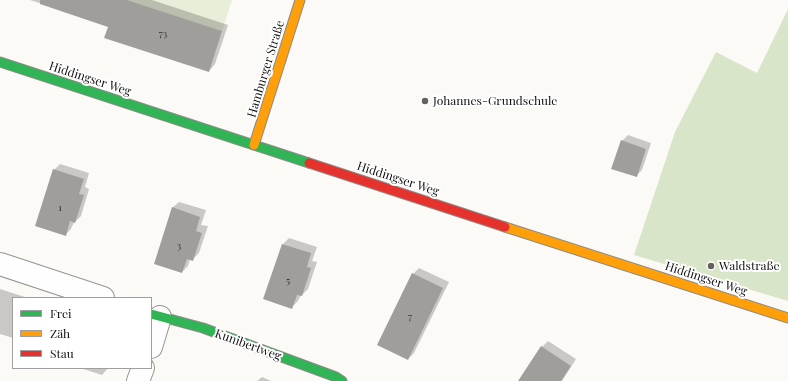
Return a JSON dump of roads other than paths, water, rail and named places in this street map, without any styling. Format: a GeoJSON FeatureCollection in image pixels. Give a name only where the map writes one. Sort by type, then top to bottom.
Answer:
{"type":"FeatureCollection","features":[{"type":"Feature","properties":{"kind":"main road","name":"Hamburger Straße"},"geometry":{"type":"LineString","coordinates":[[254,145],[300,0]]}},
{"type":"Feature","properties":{"kind":"main road","name":"Hiddingser Weg"},"geometry":{"type":"LineString","coordinates":[[0,62],[788,318]]}},
{"type":"Feature","properties":{"kind":"main road","name":"Kunibertweg"},"geometry":{"type":"LineString","coordinates":[[155,316],[203,328],[336,377],[342,381]]}},
{"type":"Feature","properties":{"kind":"street"},"geometry":{"type":"LineString","coordinates":[[0,264],[100,297]]}},
{"type":"Feature","properties":{"kind":"street"},"geometry":{"type":"LineString","coordinates":[[152,338],[155,316]]}},
{"type":"Feature","properties":{"kind":"street"},"geometry":{"type":"LineString","coordinates":[[138,381],[143,369]]}},
{"type":"Feature","properties":{"kind":"place","name":"Johannes-Grundschule"},"geometry":{"type":"Point","coordinates":[425,101]}},
{"type":"Feature","properties":{"kind":"place","name":"Waldstraße"},"geometry":{"type":"Point","coordinates":[711,266]}}]}
